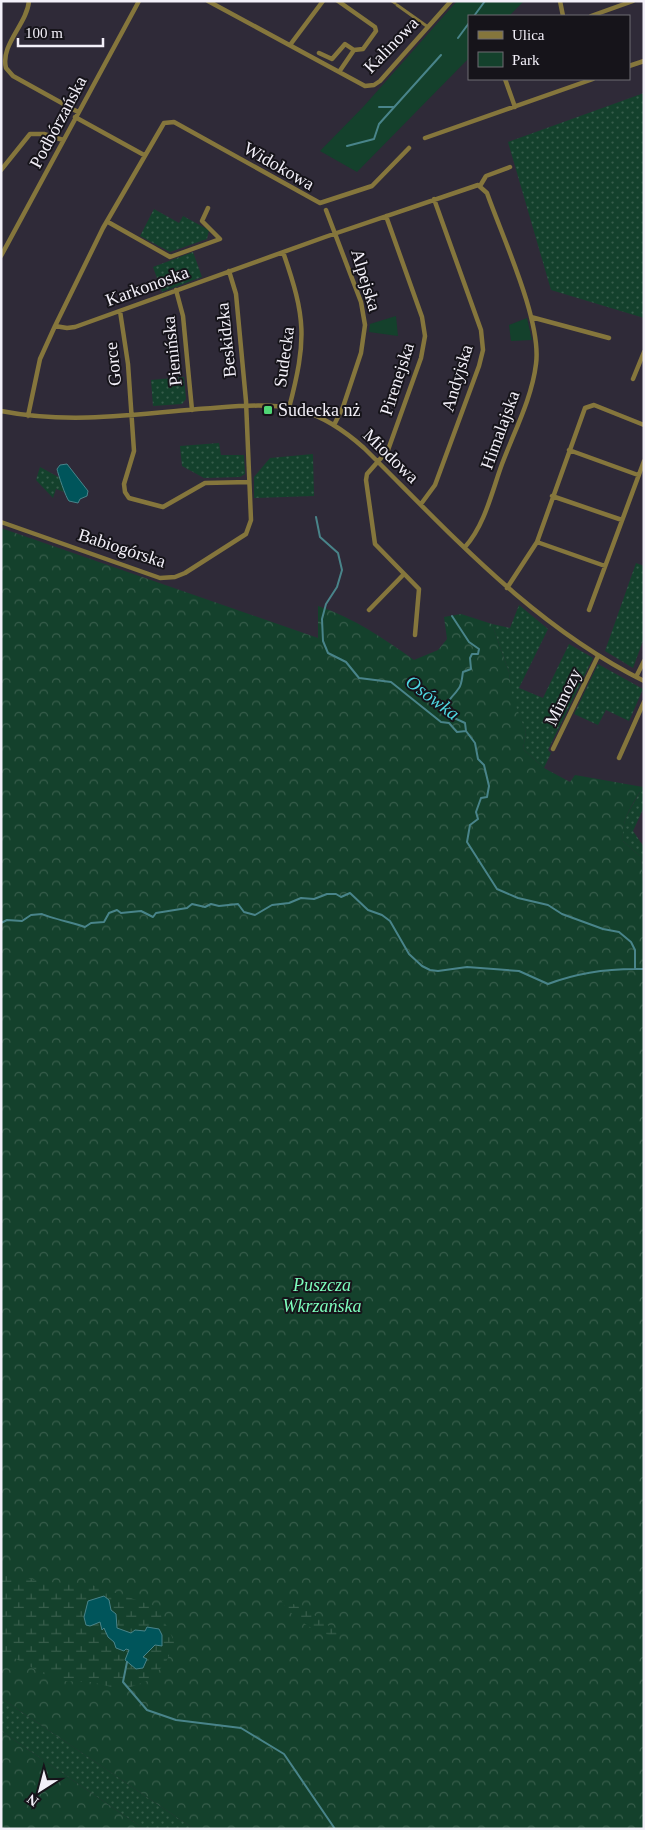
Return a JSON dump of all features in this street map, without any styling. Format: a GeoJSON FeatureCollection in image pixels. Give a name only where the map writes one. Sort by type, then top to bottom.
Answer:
{"type":"FeatureCollection","features":[{"type":"Feature","properties":{"kind":"street"},"geometry":{"type":"LineString","coordinates":[[29,1],[27,14],[6,54],[6,68],[13,76],[78,112]]}},
{"type":"Feature","properties":{"kind":"street","name":"Podbórzańska"},"geometry":{"type":"LineString","coordinates":[[1,256],[139,1]]}},
{"type":"Feature","properties":{"kind":"street","name":"Kalinowa"},"geometry":{"type":"LineString","coordinates":[[208,1],[366,86],[374,85],[451,1]]}},
{"type":"Feature","properties":{"kind":"street"},"geometry":{"type":"LineString","coordinates":[[290,45],[323,1]]}},
{"type":"Feature","properties":{"kind":"street"},"geometry":{"type":"LineString","coordinates":[[338,1],[376,29],[364,48],[354,50],[340,72]]}},
{"type":"Feature","properties":{"kind":"street"},"geometry":{"type":"LineString","coordinates":[[560,1],[563,15]]}},
{"type":"Feature","properties":{"kind":"street"},"geometry":{"type":"LineString","coordinates":[[594,15],[633,1]]}},
{"type":"Feature","properties":{"kind":"street"},"geometry":{"type":"LineString","coordinates":[[395,3],[428,27]]}},
{"type":"Feature","properties":{"kind":"street"},"geometry":{"type":"LineString","coordinates":[[319,53],[332,58],[346,44],[354,50]]}},
{"type":"Feature","properties":{"kind":"street"},"geometry":{"type":"LineString","coordinates":[[630,66],[644,61]]}},
{"type":"Feature","properties":{"kind":"street"},"geometry":{"type":"LineString","coordinates":[[505,80],[515,107]]}},
{"type":"Feature","properties":{"kind":"street"},"geometry":{"type":"LineString","coordinates":[[574,80],[576,85]]}},
{"type":"Feature","properties":{"kind":"street"},"geometry":{"type":"LineString","coordinates":[[424,138],[590,80]]}},
{"type":"Feature","properties":{"kind":"street"},"geometry":{"type":"LineString","coordinates":[[75,117],[144,155]]}},
{"type":"Feature","properties":{"kind":"street","name":"Widokowa"},"geometry":{"type":"LineString","coordinates":[[55,326],[79,275],[144,155],[161,125],[167,121],[174,122],[320,203],[328,203],[372,186],[409,148]]}},
{"type":"Feature","properties":{"kind":"street"},"geometry":{"type":"LineString","coordinates":[[1,170],[30,134],[44,134],[63,140]]}},
{"type":"Feature","properties":{"kind":"street"},"geometry":{"type":"LineString","coordinates":[[336,233],[474,185],[480,186],[486,176],[510,167]]}},
{"type":"Feature","properties":{"kind":"street","name":"Himalajska"},"geometry":{"type":"LineString","coordinates":[[465,547],[480,524],[532,382],[537,347],[531,317],[487,193],[480,186]]}},
{"type":"Feature","properties":{"kind":"street","name":"Andyjska"},"geometry":{"type":"LineString","coordinates":[[421,504],[435,484],[479,366],[483,343],[481,330],[434,199]]}},
{"type":"Feature","properties":{"kind":"street","name":"Alpejska"},"geometry":{"type":"LineString","coordinates":[[320,203],[326,210],[336,233],[361,302],[365,330],[361,353],[343,407],[334,424]]}},
{"type":"Feature","properties":{"kind":"street"},"geometry":{"type":"LineString","coordinates":[[108,222],[168,256],[220,238],[202,222],[208,208]]}},
{"type":"Feature","properties":{"kind":"street","name":"Pirenejska"},"geometry":{"type":"LineString","coordinates":[[386,216],[422,318],[425,336],[421,358],[388,450],[368,474],[366,480],[375,544],[419,589],[415,635]]}},
{"type":"Feature","properties":{"kind":"street","name":"Karkonoska"},"geometry":{"type":"LineString","coordinates":[[55,326],[68,328],[120,311],[336,233]]}},
{"type":"Feature","properties":{"kind":"street","name":"Sudecka"},"geometry":{"type":"LineString","coordinates":[[283,252],[297,292],[303,324],[301,361],[289,408]]}},
{"type":"Feature","properties":{"kind":"street","name":"Beskidzka"},"geometry":{"type":"LineString","coordinates":[[230,272],[235,288],[246,406]]}},
{"type":"Feature","properties":{"kind":"street","name":"Pienińska"},"geometry":{"type":"LineString","coordinates":[[176,290],[183,316],[192,410]]}},
{"type":"Feature","properties":{"kind":"street","name":"Gorce"},"geometry":{"type":"LineString","coordinates":[[120,311],[124,331],[134,454],[124,484],[125,492],[129,498],[163,507],[205,483],[249,482]]}},
{"type":"Feature","properties":{"kind":"street"},"geometry":{"type":"LineString","coordinates":[[531,317],[609,338]]}},
{"type":"Feature","properties":{"kind":"street"},"geometry":{"type":"LineString","coordinates":[[28,416],[40,359],[55,326]]}},
{"type":"Feature","properties":{"kind":"street"},"geometry":{"type":"LineString","coordinates":[[633,379],[644,352]]}},
{"type":"Feature","properties":{"kind":"street"},"geometry":{"type":"LineString","coordinates":[[507,588],[536,542],[583,411],[589,405],[601,407],[644,425]]}},
{"type":"Feature","properties":{"kind":"street","name":"Miodowa"},"geometry":{"type":"LineString","coordinates":[[1,411],[28,416],[70,418],[246,406],[289,408],[313,414],[334,424],[378,462],[507,588],[537,614],[598,656],[644,681]]}},
{"type":"Feature","properties":{"kind":"street","name":"Babiogórska"},"geometry":{"type":"LineString","coordinates":[[1,522],[160,578],[175,578],[232,545],[246,534],[251,520],[246,406]]}},
{"type":"Feature","properties":{"kind":"street"},"geometry":{"type":"LineString","coordinates":[[569,450],[638,475]]}},
{"type":"Feature","properties":{"kind":"street"},"geometry":{"type":"LineString","coordinates":[[589,610],[644,461]]}},
{"type":"Feature","properties":{"kind":"street"},"geometry":{"type":"LineString","coordinates":[[552,496],[622,520]]}},
{"type":"Feature","properties":{"kind":"street"},"geometry":{"type":"LineString","coordinates":[[536,542],[605,566]]}},
{"type":"Feature","properties":{"kind":"street"},"geometry":{"type":"LineString","coordinates":[[369,610],[404,574]]}},
{"type":"Feature","properties":{"kind":"street","name":"Mimozy"},"geometry":{"type":"LineString","coordinates":[[553,749],[598,656]]}},
{"type":"Feature","properties":{"kind":"street"},"geometry":{"type":"LineString","coordinates":[[636,677],[644,660]]}},
{"type":"Feature","properties":{"kind":"street"},"geometry":{"type":"LineString","coordinates":[[619,758],[644,702]]}},
{"type":"Feature","properties":{"kind":"green space"},"geometry":{"type":"Polygon","coordinates":[[[457,1],[524,1],[510,15],[468,15],[468,59],[357,172],[320,151],[364,106],[457,1]]]}},
{"type":"Feature","properties":{"kind":"green space"},"geometry":{"type":"Polygon","coordinates":[[[644,93],[644,318],[551,290],[508,142],[644,93]]]}},
{"type":"Feature","properties":{"kind":"green space"},"geometry":{"type":"Polygon","coordinates":[[[154,209],[179,223],[183,216],[209,230],[207,239],[170,252],[140,236],[154,209]]]}},
{"type":"Feature","properties":{"kind":"green space"},"geometry":{"type":"Polygon","coordinates":[[[193,252],[202,277],[162,292],[153,267],[193,252]]]}},
{"type":"Feature","properties":{"kind":"green space"},"geometry":{"type":"Polygon","coordinates":[[[396,316],[398,336],[369,332],[370,324],[396,316]]]}},
{"type":"Feature","properties":{"kind":"green space"},"geometry":{"type":"Polygon","coordinates":[[[527,318],[532,340],[511,341],[509,325],[527,318]]]}},
{"type":"Feature","properties":{"kind":"green space"},"geometry":{"type":"Polygon","coordinates":[[[184,377],[186,399],[182,404],[153,406],[151,380],[184,377]]]}},
{"type":"Feature","properties":{"kind":"green space"},"geometry":{"type":"Polygon","coordinates":[[[219,443],[221,455],[244,455],[245,474],[240,477],[204,478],[182,466],[180,446],[219,443]]]}},
{"type":"Feature","properties":{"kind":"green space"},"geometry":{"type":"Polygon","coordinates":[[[313,454],[314,496],[254,498],[254,477],[270,458],[313,454]]]}},
{"type":"Feature","properties":{"kind":"green space"},"geometry":{"type":"Polygon","coordinates":[[[40,467],[62,479],[64,492],[56,489],[53,498],[36,480],[40,467]]]}},
{"type":"Feature","properties":{"kind":"green space","name":"Puszcza Wkrzańska"},"geometry":{"type":"Polygon","coordinates":[[[1,528],[318,638],[318,606],[356,623],[414,660],[438,650],[447,639],[444,617],[461,614],[492,624],[509,672],[512,696],[526,732],[523,749],[544,768],[570,782],[575,775],[643,787],[628,812],[624,826],[623,841],[641,857],[644,893],[644,1829],[194,1829],[1,1698],[1,528]]]}},
{"type":"Feature","properties":{"kind":"green space"},"geometry":{"type":"Polygon","coordinates":[[[636,563],[644,566],[644,638],[633,668],[605,651],[636,563]]]}},
{"type":"Feature","properties":{"kind":"green space"},"geometry":{"type":"Polygon","coordinates":[[[519,605],[548,629],[519,688],[543,698],[569,644],[593,658],[548,750],[551,753],[544,768],[523,749],[526,732],[511,696],[509,672],[492,624],[510,628],[519,605]]]}},
{"type":"Feature","properties":{"kind":"green space"},"geometry":{"type":"Polygon","coordinates":[[[598,664],[643,689],[629,721],[606,710],[598,725],[574,714],[598,664]]]}},
{"type":"Feature","properties":{"kind":"green space"},"geometry":{"type":"Polygon","coordinates":[[[644,784],[644,807],[633,831],[644,847],[644,893],[641,857],[623,841],[623,833],[629,811],[644,784]]]}},
{"type":"Feature","properties":{"kind":"green space"},"geometry":{"type":"Polygon","coordinates":[[[1,1574],[47,1582],[92,1585],[157,1607],[175,1643],[165,1664],[149,1680],[123,1690],[92,1682],[63,1681],[44,1674],[1,1651],[1,1574]]]}},
{"type":"Feature","properties":{"kind":"green space"},"geometry":{"type":"Polygon","coordinates":[[[281,1600],[312,1614],[340,1636],[332,1636],[306,1625],[291,1613],[281,1600]]]}},
{"type":"Feature","properties":{"kind":"green space"},"geometry":{"type":"Polygon","coordinates":[[[1,1698],[194,1829],[144,1829],[1,1731],[1,1698]]]}},
{"type":"Feature","properties":{"kind":"green space"},"geometry":{"type":"Polygon","coordinates":[[[1,1731],[144,1829],[1,1829],[1,1731]]]}},
{"type":"Feature","properties":{"kind":"shaded area"},"geometry":{"type":"Polygon","coordinates":[[[67,464],[88,491],[87,496],[80,499],[78,503],[69,501],[57,469],[60,465],[67,464]]]}},
{"type":"Feature","properties":{"kind":"shaded area"},"geometry":{"type":"Polygon","coordinates":[[[104,1596],[109,1600],[111,1610],[116,1614],[117,1628],[131,1633],[135,1630],[145,1631],[147,1627],[159,1629],[162,1635],[162,1646],[155,1645],[143,1657],[147,1659],[143,1668],[136,1669],[125,1660],[129,1650],[126,1649],[124,1651],[116,1648],[104,1628],[102,1630],[100,1622],[90,1626],[86,1625],[84,1617],[88,1601],[104,1596]]]}},
{"type":"Feature","properties":{"kind":"waterway"},"geometry":{"type":"LineString","coordinates":[[475,15],[485,1]]}},
{"type":"Feature","properties":{"kind":"waterway"},"geometry":{"type":"LineString","coordinates":[[458,38],[468,24]]}},
{"type":"Feature","properties":{"kind":"waterway"},"geometry":{"type":"LineString","coordinates":[[347,146],[374,139],[379,124],[441,55]]}},
{"type":"Feature","properties":{"kind":"waterway"},"geometry":{"type":"LineString","coordinates":[[379,107],[394,107]]}},
{"type":"Feature","properties":{"kind":"waterway","name":"Osówka"},"geometry":{"type":"LineString","coordinates":[[316,517],[320,537],[338,553],[342,570],[337,587],[326,604],[322,619],[323,641],[328,653],[346,662],[359,678],[391,682],[441,722],[449,723],[457,732],[466,731],[475,743],[478,759],[484,765],[489,786],[487,797],[481,798],[476,812],[478,819],[470,825],[467,842],[497,889],[518,898],[548,905],[562,914],[603,929],[619,932],[631,942],[635,950],[635,969],[644,969]]}},
{"type":"Feature","properties":{"kind":"waterway"},"geometry":{"type":"LineString","coordinates":[[452,616],[469,642],[479,649],[478,654],[472,654],[470,658],[471,669],[463,672],[460,686],[449,700],[452,717],[465,723],[466,731]]}},
{"type":"Feature","properties":{"kind":"waterway"},"geometry":{"type":"LineString","coordinates":[[1,923],[7,920],[22,921],[31,915],[42,914],[85,927],[91,923],[104,922],[109,913],[117,910],[121,913],[141,911],[153,917],[156,913],[187,908],[192,904],[205,907],[211,904],[219,906],[238,904],[244,912],[255,915],[272,905],[289,903],[301,898],[314,899],[327,894],[336,894],[341,897],[350,893],[368,910],[382,915],[390,921],[409,954],[422,966],[430,970],[438,971],[467,967],[519,971],[548,984],[591,972],[635,969]]}},
{"type":"Feature","properties":{"kind":"waterway"},"geometry":{"type":"LineString","coordinates":[[127,1662],[123,1682],[147,1710],[176,1720],[241,1728],[284,1754],[335,1829]]}},
{"type":"Feature","properties":{"kind":"place","name":"Sudecka nż"},"geometry":{"type":"Point","coordinates":[268,410]}}]}
